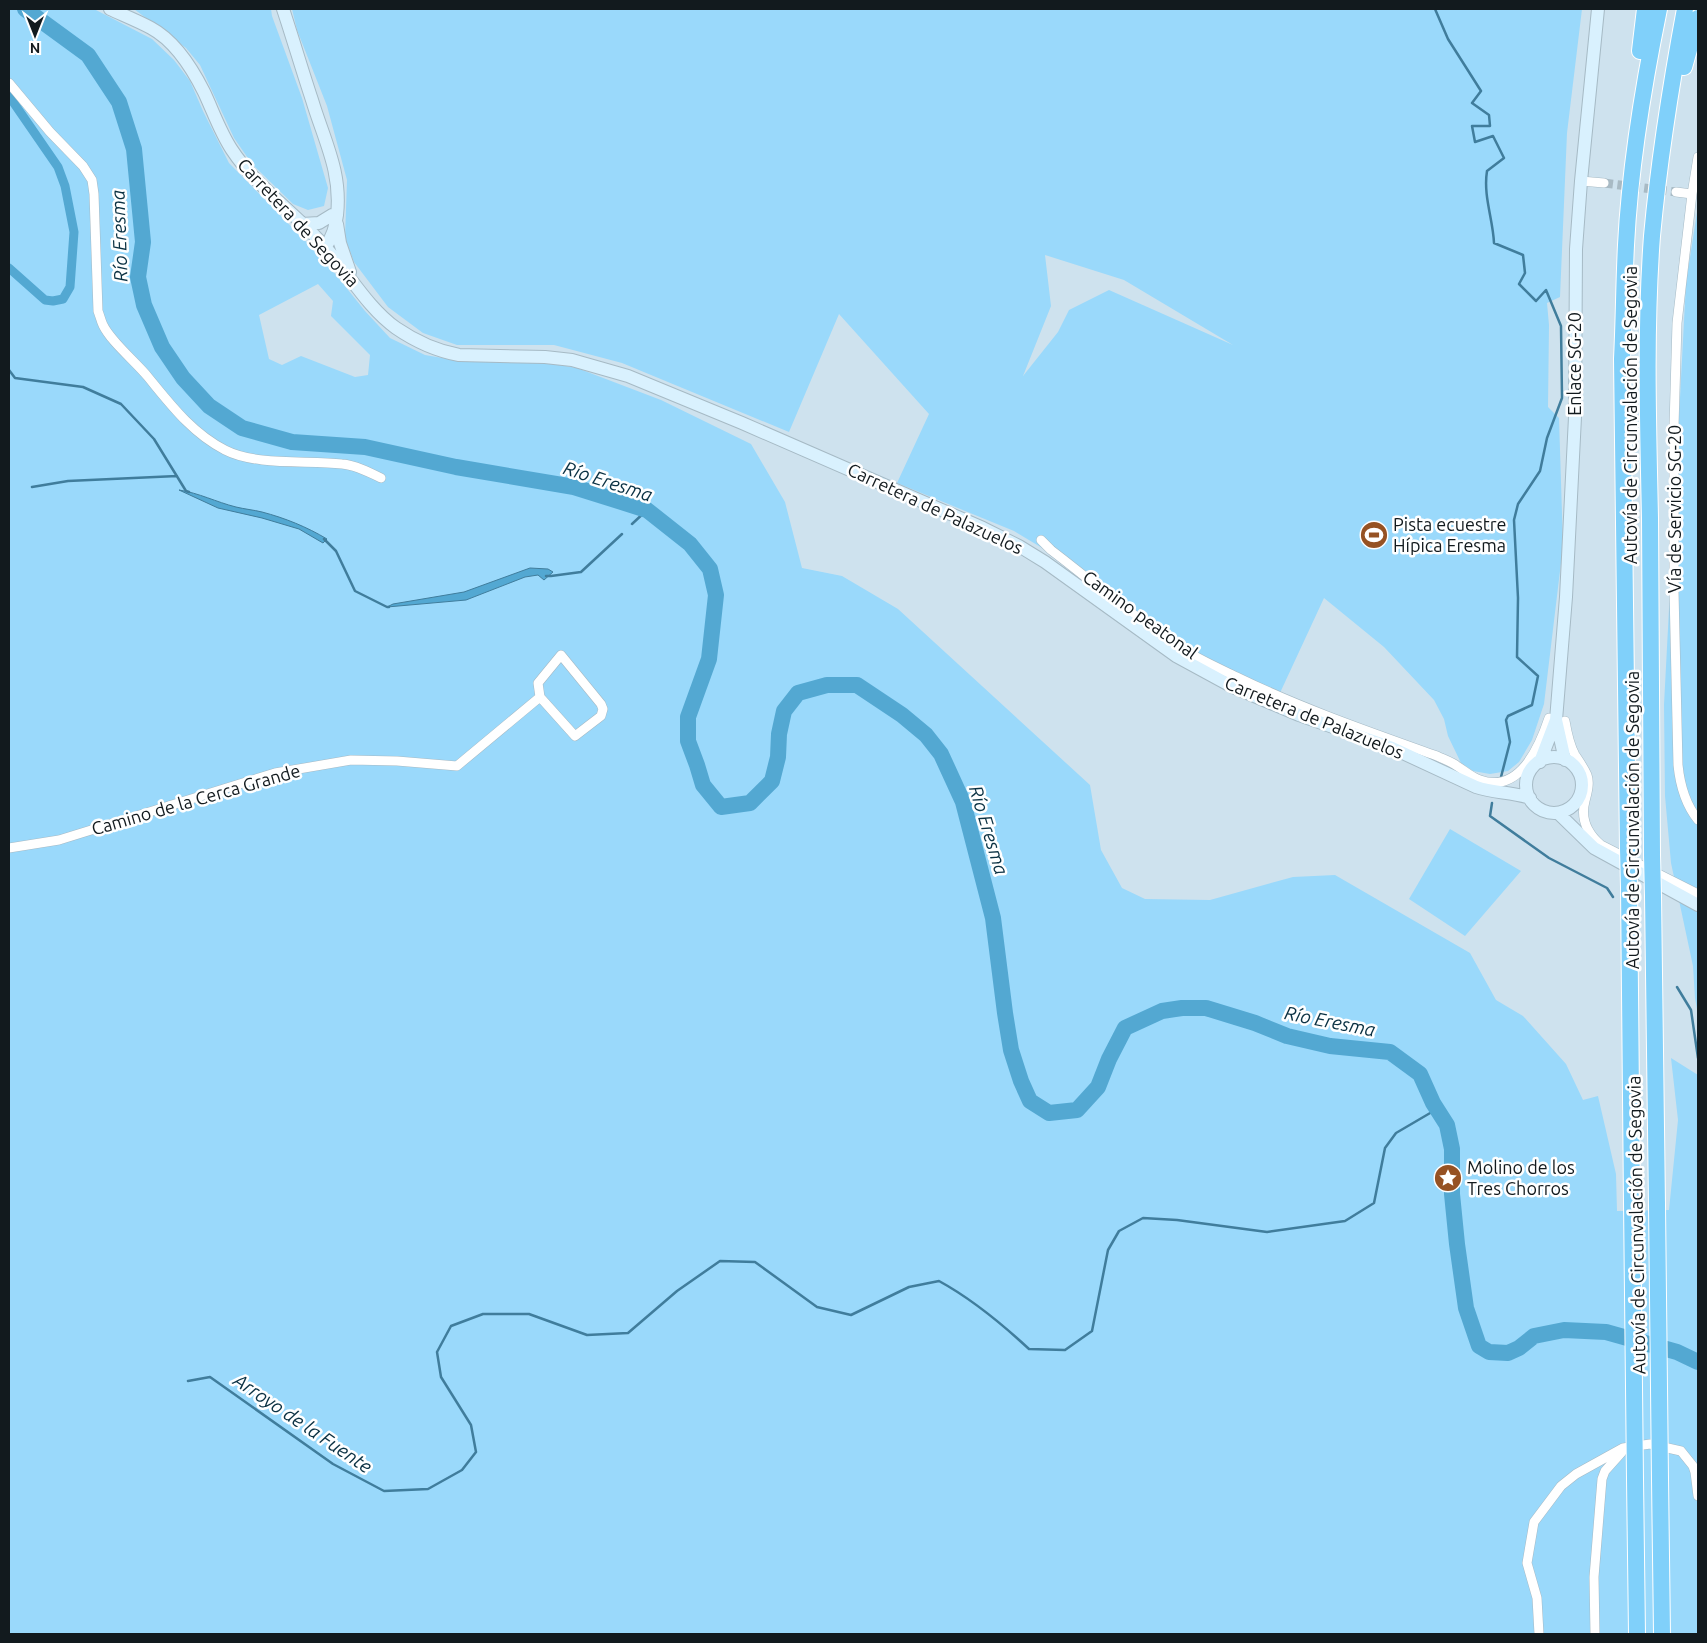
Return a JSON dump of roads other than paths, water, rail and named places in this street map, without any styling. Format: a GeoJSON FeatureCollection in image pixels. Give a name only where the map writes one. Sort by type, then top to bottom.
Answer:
{"type":"FeatureCollection","features":[{"type":"Feature","properties":{"kind":"highway"},"geometry":{"type":"LineString","coordinates":[[1633,163],[1637,78],[1645,9]]}},
{"type":"Feature","properties":{"kind":"highway","name":"Autovía de Circunvalación de Segovia"},"geometry":{"type":"LineString","coordinates":[[1637,1634],[1622,359],[1626,244],[1633,163],[1640,110],[1658,9]]}},
{"type":"Feature","properties":{"kind":"highway","name":"Autovía de Circunvalación de Segovia"},"geometry":{"type":"LineString","coordinates":[[1662,1634],[1658,1205],[1652,855],[1652,683],[1648,431],[1649,295],[1658,178],[1669,94],[1685,9]]}},
{"type":"Feature","properties":{"kind":"highway"},"geometry":{"type":"LineString","coordinates":[[1658,178],[1670,138],[1682,74],[1698,18]]}},
{"type":"Feature","properties":{"kind":"street","name":"Carretera de Segovia"},"geometry":{"type":"LineString","coordinates":[[110,9],[152,29],[169,41],[184,58],[196,77],[221,130],[237,157],[256,179],[324,246],[380,313],[396,327]]}},
{"type":"Feature","properties":{"kind":"street"},"geometry":{"type":"LineString","coordinates":[[283,9],[338,182],[339,200],[334,216],[333,234],[324,246]]}},
{"type":"Feature","properties":{"kind":"street","name":"Enlace SG-20"},"geometry":{"type":"LineString","coordinates":[[1540,762],[1556,720],[1566,598],[1575,417],[1576,249],[1598,9]]}},
{"type":"Feature","properties":{"kind":"street"},"geometry":{"type":"LineString","coordinates":[[9,83],[50,132],[83,166],[92,180],[98,311],[104,327],[181,417],[209,441],[226,451],[250,458],[343,464],[361,469],[381,478]]}},
{"type":"Feature","properties":{"kind":"street","name":"Vía de Servicio SG-20"},"geometry":{"type":"LineString","coordinates":[[1698,157],[1677,323],[1674,426],[1674,591],[1678,766],[1686,797],[1693,814],[1698,820]]}},
{"type":"Feature","properties":{"kind":"street"},"geometry":{"type":"LineString","coordinates":[[1581,181],[1604,183]]}},
{"type":"Feature","properties":{"kind":"street"},"geometry":{"type":"LineString","coordinates":[[1676,192],[1692,194]]}},
{"type":"Feature","properties":{"kind":"street"},"geometry":{"type":"LineString","coordinates":[[302,224],[319,223],[334,216]]}},
{"type":"Feature","properties":{"kind":"street"},"geometry":{"type":"LineString","coordinates":[[334,216],[340,243],[353,281]]}},
{"type":"Feature","properties":{"kind":"street","name":"Carretera de Palazuelos"},"geometry":{"type":"LineString","coordinates":[[396,327],[421,342],[453,354],[545,357],[572,360],[628,376],[734,419],[1005,539],[1045,562],[1166,650],[1233,687],[1299,715],[1392,748],[1476,787],[1530,798]]}},
{"type":"Feature","properties":{"kind":"street","name":"Camino peatonal"},"geometry":{"type":"LineString","coordinates":[[1041,540],[1143,620],[1178,646],[1202,660],[1294,703],[1457,765],[1471,776],[1482,781],[1496,782],[1510,779],[1520,772],[1556,720]]}},
{"type":"Feature","properties":{"kind":"street"},"geometry":{"type":"LineString","coordinates":[[561,655],[602,704],[603,709],[601,716],[575,736],[540,697],[538,683],[561,655]]}},
{"type":"Feature","properties":{"kind":"street","name":"Camino de la Cerca Grande"},"geometry":{"type":"LineString","coordinates":[[9,848],[59,840],[220,789],[285,772],[351,760],[396,761],[457,766],[540,697]]}},
{"type":"Feature","properties":{"kind":"street"},"geometry":{"type":"LineString","coordinates":[[1556,720],[1567,735],[1571,749],[1587,776],[1588,791],[1583,815],[1585,826],[1591,837],[1601,845],[1698,894]]}},
{"type":"Feature","properties":{"kind":"street","name":"Enlace SG-20"},"geometry":{"type":"LineString","coordinates":[[1556,720],[1565,760]]}},
{"type":"Feature","properties":{"kind":"street"},"geometry":{"type":"LineString","coordinates":[[1554,758],[1565,760],[1576,768],[1581,778],[1582,789],[1576,802],[1568,809],[1558,813],[1542,810],[1530,798],[1526,788],[1527,778],[1533,768],[1540,762],[1554,758]]}},
{"type":"Feature","properties":{"kind":"street"},"geometry":{"type":"LineString","coordinates":[[1500,791],[1527,778]]}},
{"type":"Feature","properties":{"kind":"street"},"geometry":{"type":"LineString","coordinates":[[1576,802],[1576,819],[1580,834]]}},
{"type":"Feature","properties":{"kind":"street"},"geometry":{"type":"LineString","coordinates":[[1558,813],[1594,848],[1698,905]]}},
{"type":"Feature","properties":{"kind":"street"},"geometry":{"type":"LineString","coordinates":[[1540,1634],[1537,1598],[1527,1563],[1534,1522],[1561,1486],[1576,1474],[1623,1448],[1650,1444],[1681,1451],[1693,1466],[1698,1496]]}},
{"type":"Feature","properties":{"kind":"street"},"geometry":{"type":"LineString","coordinates":[[1594,1634],[1594,1577],[1602,1479],[1604,1471],[1628,1447]]}},
{"type":"Feature","properties":{"kind":"waterway","name":"Río Eresma"},"geometry":{"type":"LineString","coordinates":[[25,9],[88,55],[119,102],[134,149],[143,242],[138,277],[144,305],[162,347],[183,378],[209,406],[242,428],[292,442],[365,447],[456,467],[574,487],[647,510],[690,544],[710,569],[716,595],[709,659],[688,717],[688,741],[703,785],[721,807],[750,803],[772,781],[778,757],[779,734],[784,711],[798,693],[827,685],[857,685],[902,715],[926,735],[941,754],[963,802],[993,918],[1011,1050],[1030,1101],[1049,1113],[1077,1110],[1098,1087],[1109,1059],[1125,1028],[1162,1011],[1182,1008],[1206,1008],[1255,1023],[1287,1036],[1330,1046],[1390,1052],[1420,1074],[1433,1103],[1447,1125],[1452,1149],[1452,1194],[1466,1308],[1479,1346],[1489,1352],[1508,1353],[1519,1348],[1534,1336],[1564,1330],[1606,1332],[1677,1352],[1698,1362]]}},
{"type":"Feature","properties":{"kind":"waterway"},"geometry":{"type":"LineString","coordinates":[[1435,9],[1448,39],[1481,91],[1472,103],[1489,115],[1490,126],[1472,126],[1475,142],[1493,136],[1504,158],[1487,171],[1486,189],[1494,243],[1523,255],[1525,273],[1519,284],[1536,301],[1546,290],[1561,326],[1562,398],[1547,438],[1540,471],[1518,504],[1514,520],[1518,598],[1517,657],[1538,676],[1532,705],[1508,716],[1506,720],[1510,742],[1501,777]]}},
{"type":"Feature","properties":{"kind":"waterway"},"geometry":{"type":"LineString","coordinates":[[9,96],[58,167],[65,186],[74,232],[70,287],[63,299],[45,300],[9,268]]}},
{"type":"Feature","properties":{"kind":"waterway"},"geometry":{"type":"LineString","coordinates":[[9,370],[15,378],[83,387],[121,404],[154,439],[186,491],[189,492]]}},
{"type":"Feature","properties":{"kind":"waterway"},"geometry":{"type":"LineString","coordinates":[[32,487],[68,481],[177,476]]}},
{"type":"Feature","properties":{"kind":"waterway"},"geometry":{"type":"LineString","coordinates":[[632,524],[647,510]]}},
{"type":"Feature","properties":{"kind":"waterway"},"geometry":{"type":"LineString","coordinates":[[546,576],[581,572],[622,534]]}},
{"type":"Feature","properties":{"kind":"waterway"},"geometry":{"type":"LineString","coordinates":[[324,539],[336,551],[355,591],[389,607]]}},
{"type":"Feature","properties":{"kind":"waterway"},"geometry":{"type":"LineString","coordinates":[[1492,803],[1490,816],[1549,858],[1607,888],[1613,897]]}},
{"type":"Feature","properties":{"kind":"waterway"},"geometry":{"type":"LineString","coordinates":[[1677,987],[1691,1010],[1698,1058]]}},
{"type":"Feature","properties":{"kind":"waterway","name":"Arroyo de la Fuente"},"geometry":{"type":"LineString","coordinates":[[188,1381],[210,1377],[333,1464],[384,1491],[428,1489],[462,1470],[476,1452],[471,1425],[441,1377],[437,1352],[451,1326],[483,1314],[529,1314],[587,1335],[628,1333],[677,1291],[720,1261],[755,1262],[817,1307],[851,1315],[909,1287],[939,1281],[986,1312],[1029,1349],[1065,1350],[1092,1331],[1108,1250],[1119,1231],[1143,1218],[1177,1220],[1267,1232],[1345,1221],[1374,1203],[1385,1148],[1396,1133],[1437,1109]]}},
{"type":"Feature","properties":{"kind":"tunnel"},"geometry":{"type":"LineString","coordinates":[[1604,183],[1676,192]]}},
{"type":"Feature","properties":{"kind":"place","name":"Pista ecuestre Hípica Eresma"},"geometry":{"type":"Point","coordinates":[1374,535]}},
{"type":"Feature","properties":{"kind":"place","name":"Molino de los Tres Chorros"},"geometry":{"type":"Point","coordinates":[1448,1178]}}]}
